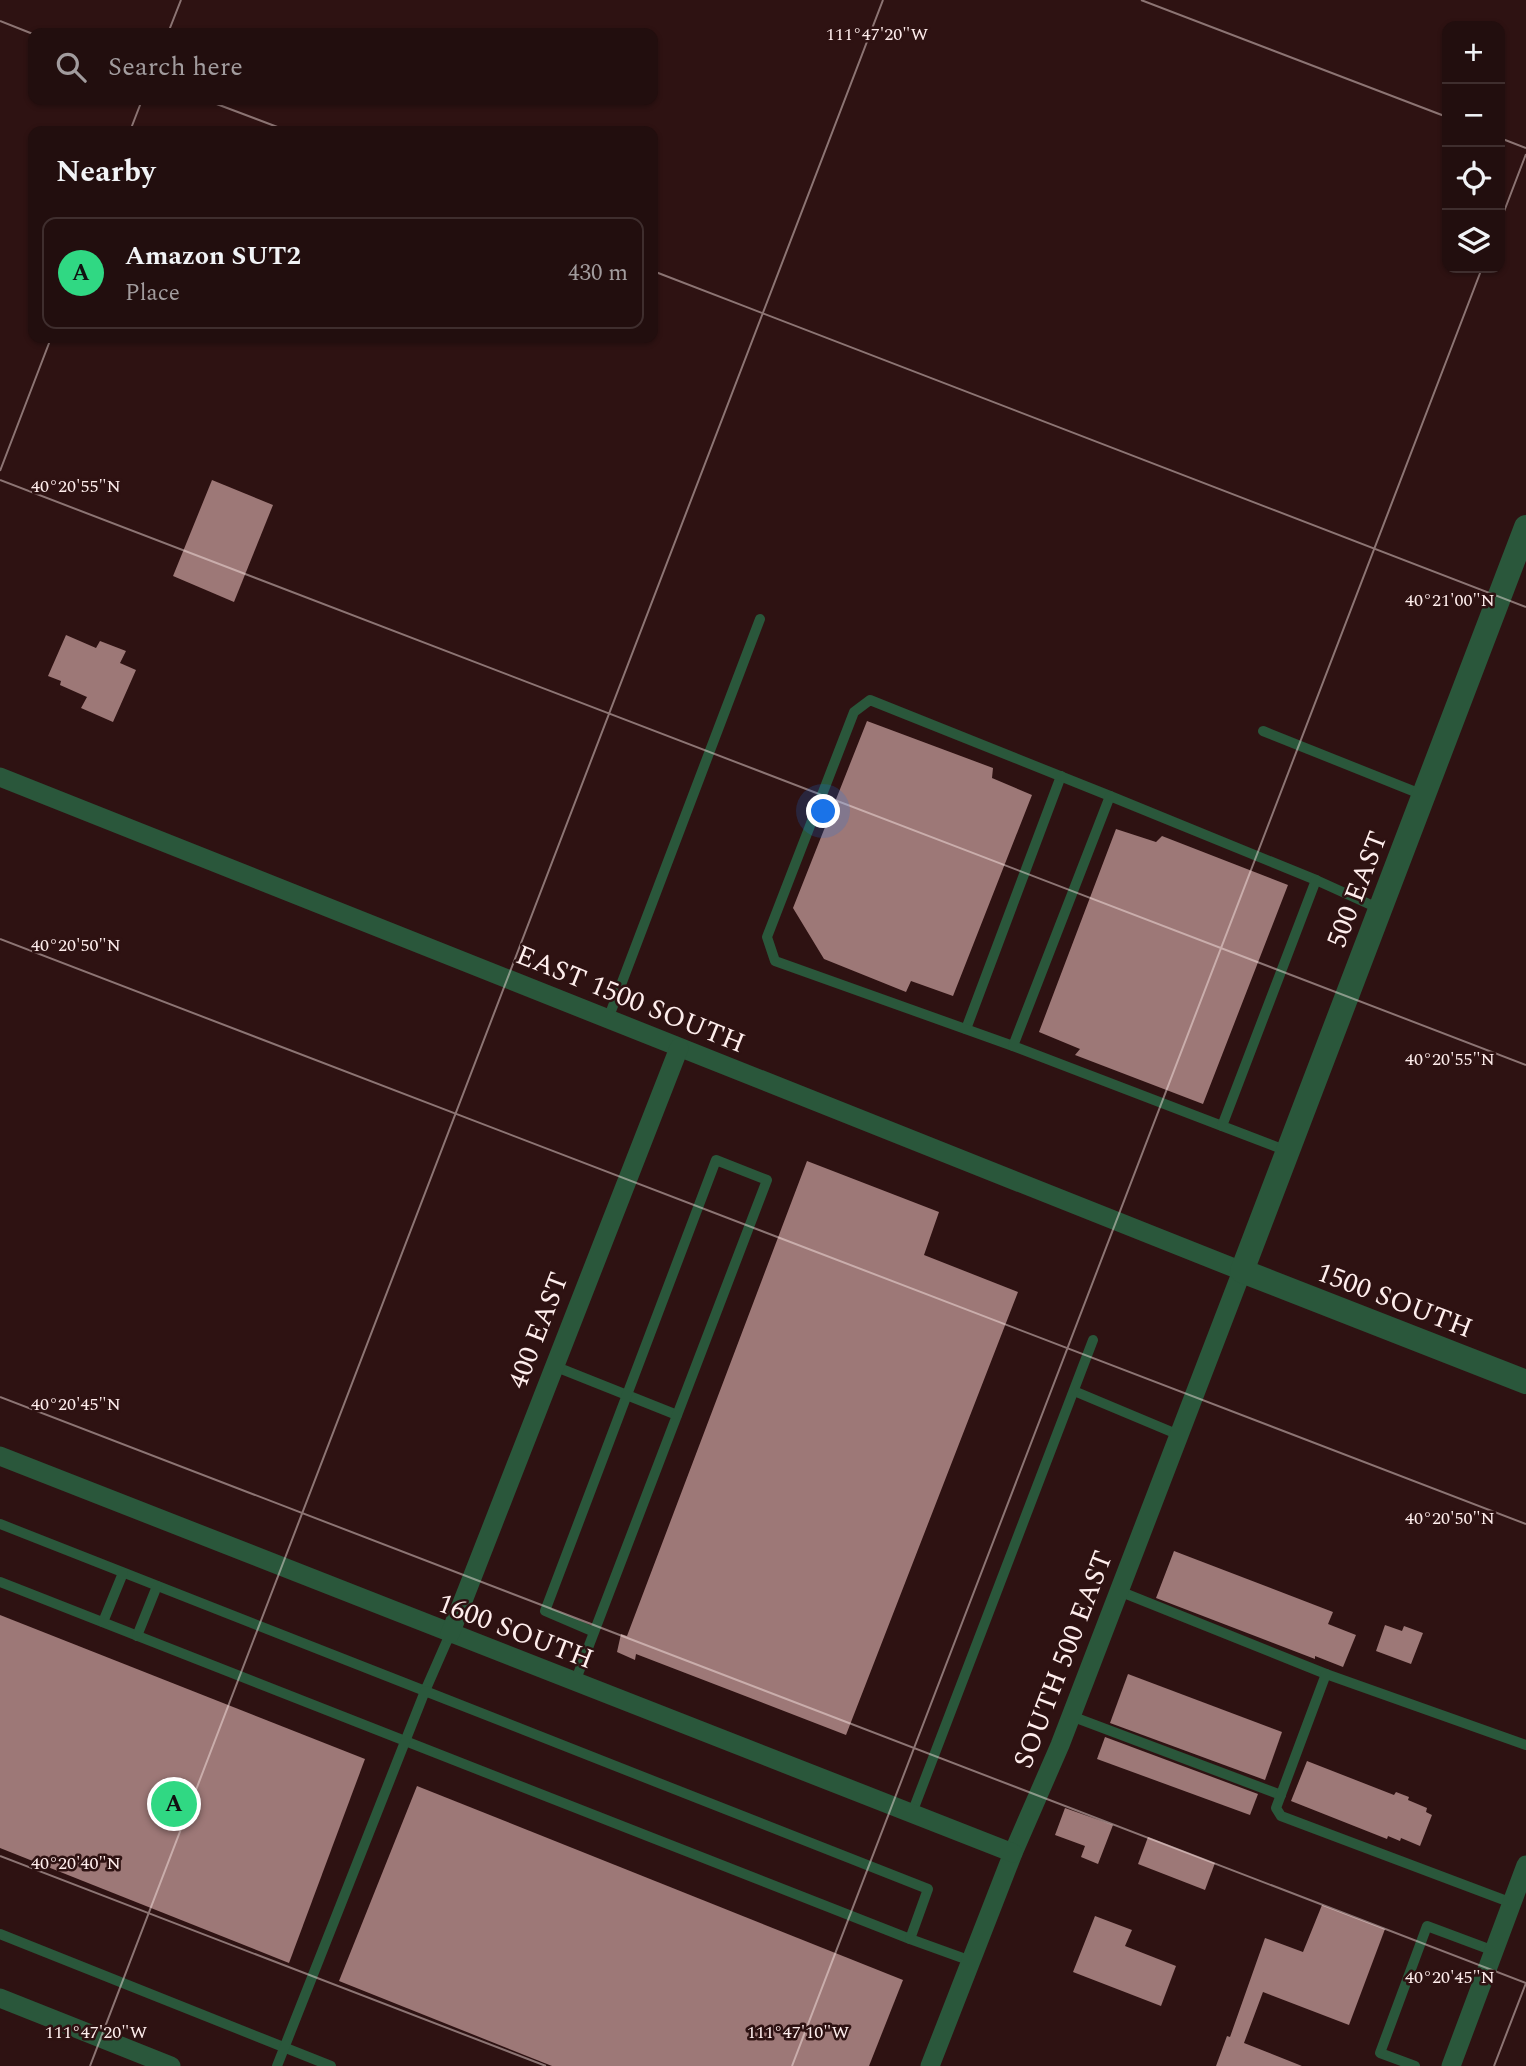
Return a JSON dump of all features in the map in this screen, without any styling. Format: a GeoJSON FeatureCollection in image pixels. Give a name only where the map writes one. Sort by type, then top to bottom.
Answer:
{"type":"FeatureCollection","features":[{"type":"Feature","properties":{"kind":"street","name":"500 EAST"},"geometry":{"type":"LineString","coordinates":[[1242,1271],[1526,527]]}},
{"type":"Feature","properties":{"kind":"street","name":"EAST 1500 SOUTH"},"geometry":{"type":"LineString","coordinates":[[0,777],[1242,1271]]}},
{"type":"Feature","properties":{"kind":"street","name":"400 EAST"},"geometry":{"type":"LineString","coordinates":[[450,1634],[679,1048]]}},
{"type":"Feature","properties":{"kind":"street","name":"1500 SOUTH"},"geometry":{"type":"LineString","coordinates":[[1242,1271],[1526,1382]]}},
{"type":"Feature","properties":{"kind":"street","name":"SOUTH 500 EAST"},"geometry":{"type":"LineString","coordinates":[[930,2066],[1013,1853],[1071,1716],[1242,1271]]}},
{"type":"Feature","properties":{"kind":"street","name":"1600 SOUTH"},"geometry":{"type":"LineString","coordinates":[[0,1456],[1013,1853]]}},
{"type":"Feature","properties":{"kind":"street"},"geometry":{"type":"LineString","coordinates":[[1451,2066],[1525,1870]]}},
{"type":"Feature","properties":{"kind":"street"},"geometry":{"type":"LineString","coordinates":[[0,1998],[171,2066]]}},
{"type":"Feature","properties":{"kind":"lane"},"geometry":{"type":"LineString","coordinates":[[608,1019],[760,619]]}},
{"type":"Feature","properties":{"kind":"lane"},"geometry":{"type":"LineString","coordinates":[[1288,1151],[1013,1046],[775,961],[767,937],[854,712],[870,700],[1316,880],[1380,909]]}},
{"type":"Feature","properties":{"kind":"lane"},"geometry":{"type":"LineString","coordinates":[[1263,731],[1424,795]]}},
{"type":"Feature","properties":{"kind":"lane"},"geometry":{"type":"LineString","coordinates":[[966,1029],[1061,776]]}},
{"type":"Feature","properties":{"kind":"lane"},"geometry":{"type":"LineString","coordinates":[[1013,1046],[1110,796]]}},
{"type":"Feature","properties":{"kind":"lane"},"geometry":{"type":"LineString","coordinates":[[1222,1126],[1316,880]]}},
{"type":"Feature","properties":{"kind":"lane"},"geometry":{"type":"LineString","coordinates":[[575,1682],[767,1180],[716,1160],[545,1611],[594,1632]]}},
{"type":"Feature","properties":{"kind":"lane"},"geometry":{"type":"LineString","coordinates":[[912,1814],[1093,1340]]}},
{"type":"Feature","properties":{"kind":"lane"},"geometry":{"type":"LineString","coordinates":[[553,1366],[677,1415]]}},
{"type":"Feature","properties":{"kind":"lane"},"geometry":{"type":"LineString","coordinates":[[1074,1391],[1179,1435]]}},
{"type":"Feature","properties":{"kind":"lane"},"geometry":{"type":"LineString","coordinates":[[0,1524],[928,1889],[910,1939]]}},
{"type":"Feature","properties":{"kind":"lane"},"geometry":{"type":"LineString","coordinates":[[103,1622],[124,1573]]}},
{"type":"Feature","properties":{"kind":"lane"},"geometry":{"type":"LineString","coordinates":[[0,1582],[971,1961]]}},
{"type":"Feature","properties":{"kind":"lane"},"geometry":{"type":"LineString","coordinates":[[137,1636],[157,1586]]}},
{"type":"Feature","properties":{"kind":"lane"},"geometry":{"type":"LineString","coordinates":[[1119,1591],[1326,1674],[1526,1745]]}},
{"type":"Feature","properties":{"kind":"lane"},"geometry":{"type":"LineString","coordinates":[[277,2066],[450,1634]]}},
{"type":"Feature","properties":{"kind":"lane"},"geometry":{"type":"LineString","coordinates":[[1326,1674],[1276,1808],[1281,1816],[1512,1903]]}},
{"type":"Feature","properties":{"kind":"lane"},"geometry":{"type":"LineString","coordinates":[[1071,1716],[1281,1795]]}},
{"type":"Feature","properties":{"kind":"lane"},"geometry":{"type":"LineString","coordinates":[[1415,2066],[1380,2053],[1427,1926],[1494,1951]]}},
{"type":"Feature","properties":{"kind":"lane"},"geometry":{"type":"LineString","coordinates":[[0,1934],[331,2066]]}},
{"type":"Feature","properties":{"kind":"building"},"geometry":{"type":"Polygon","coordinates":[[[212,480],[273,505],[234,602],[173,576],[212,480]]]}},
{"type":"Feature","properties":{"kind":"building"},"geometry":{"type":"Polygon","coordinates":[[[66,635],[96,648],[100,641],[126,651],[120,663],[136,670],[113,722],[81,708],[87,697],[60,685],[61,681],[48,676],[66,635]]]}},
{"type":"Feature","properties":{"kind":"building"},"geometry":{"type":"Polygon","coordinates":[[[867,721],[993,768],[992,778],[1032,795],[953,996],[911,981],[906,992],[824,959],[793,908],[867,721]]]}},
{"type":"Feature","properties":{"kind":"building"},"geometry":{"type":"Polygon","coordinates":[[[1116,829],[1156,842],[1162,836],[1288,885],[1203,1104],[1075,1055],[1080,1049],[1039,1032],[1116,829]]]}},
{"type":"Feature","properties":{"kind":"building"},"geometry":{"type":"Polygon","coordinates":[[[807,1161],[939,1212],[924,1255],[1018,1292],[846,1735],[636,1654],[635,1660],[617,1652],[621,1634],[627,1636],[807,1161]]]}},
{"type":"Feature","properties":{"kind":"building"},"geometry":{"type":"Polygon","coordinates":[[[1174,1551],[1333,1612],[1328,1624],[1356,1635],[1343,1667],[1315,1656],[1315,1659],[1156,1598],[1174,1551]]]}},
{"type":"Feature","properties":{"kind":"building"},"geometry":{"type":"Polygon","coordinates":[[[0,1615],[365,1759],[289,1963],[0,1848],[0,1615]]]}},
{"type":"Feature","properties":{"kind":"building"},"geometry":{"type":"Polygon","coordinates":[[[1385,1625],[1402,1631],[1404,1626],[1423,1633],[1411,1664],[1376,1651],[1385,1625]]]}},
{"type":"Feature","properties":{"kind":"building"},"geometry":{"type":"Polygon","coordinates":[[[1128,1674],[1282,1732],[1265,1780],[1110,1723],[1128,1674]]]}},
{"type":"Feature","properties":{"kind":"building"},"geometry":{"type":"Polygon","coordinates":[[[1105,1737],[1258,1794],[1250,1815],[1097,1759],[1105,1737]]]}},
{"type":"Feature","properties":{"kind":"building"},"geometry":{"type":"Polygon","coordinates":[[[1307,1761],[1394,1795],[1396,1792],[1409,1797],[1408,1800],[1427,1808],[1426,1812],[1432,1815],[1420,1846],[1401,1838],[1400,1841],[1388,1836],[1387,1839],[1291,1801],[1307,1761]]]}},
{"type":"Feature","properties":{"kind":"building"},"geometry":{"type":"Polygon","coordinates":[[[417,1786],[903,1980],[869,2066],[552,2066],[339,1981],[417,1786]]]}},
{"type":"Feature","properties":{"kind":"building"},"geometry":{"type":"Polygon","coordinates":[[[1065,1808],[1113,1825],[1098,1864],[1081,1857],[1085,1846],[1055,1835],[1065,1808]]]}},
{"type":"Feature","properties":{"kind":"building"},"geometry":{"type":"Polygon","coordinates":[[[1148,1837],[1215,1863],[1205,1890],[1138,1864],[1148,1837]]]}},
{"type":"Feature","properties":{"kind":"building"},"geometry":{"type":"Polygon","coordinates":[[[1322,1905],[1385,1929],[1349,2025],[1263,1992],[1244,2043],[1302,2066],[1216,2066],[1227,2036],[1230,2037],[1265,1938],[1303,1952],[1322,1905]]]}},
{"type":"Feature","properties":{"kind":"building"},"geometry":{"type":"Polygon","coordinates":[[[1095,1916],[1132,1930],[1125,1946],[1176,1966],[1161,2006],[1073,1972],[1095,1916]]]}},
{"type":"Feature","properties":{"kind":"place","name":"Amazon SUT2"},"geometry":{"type":"Point","coordinates":[174,1804]}}]}
